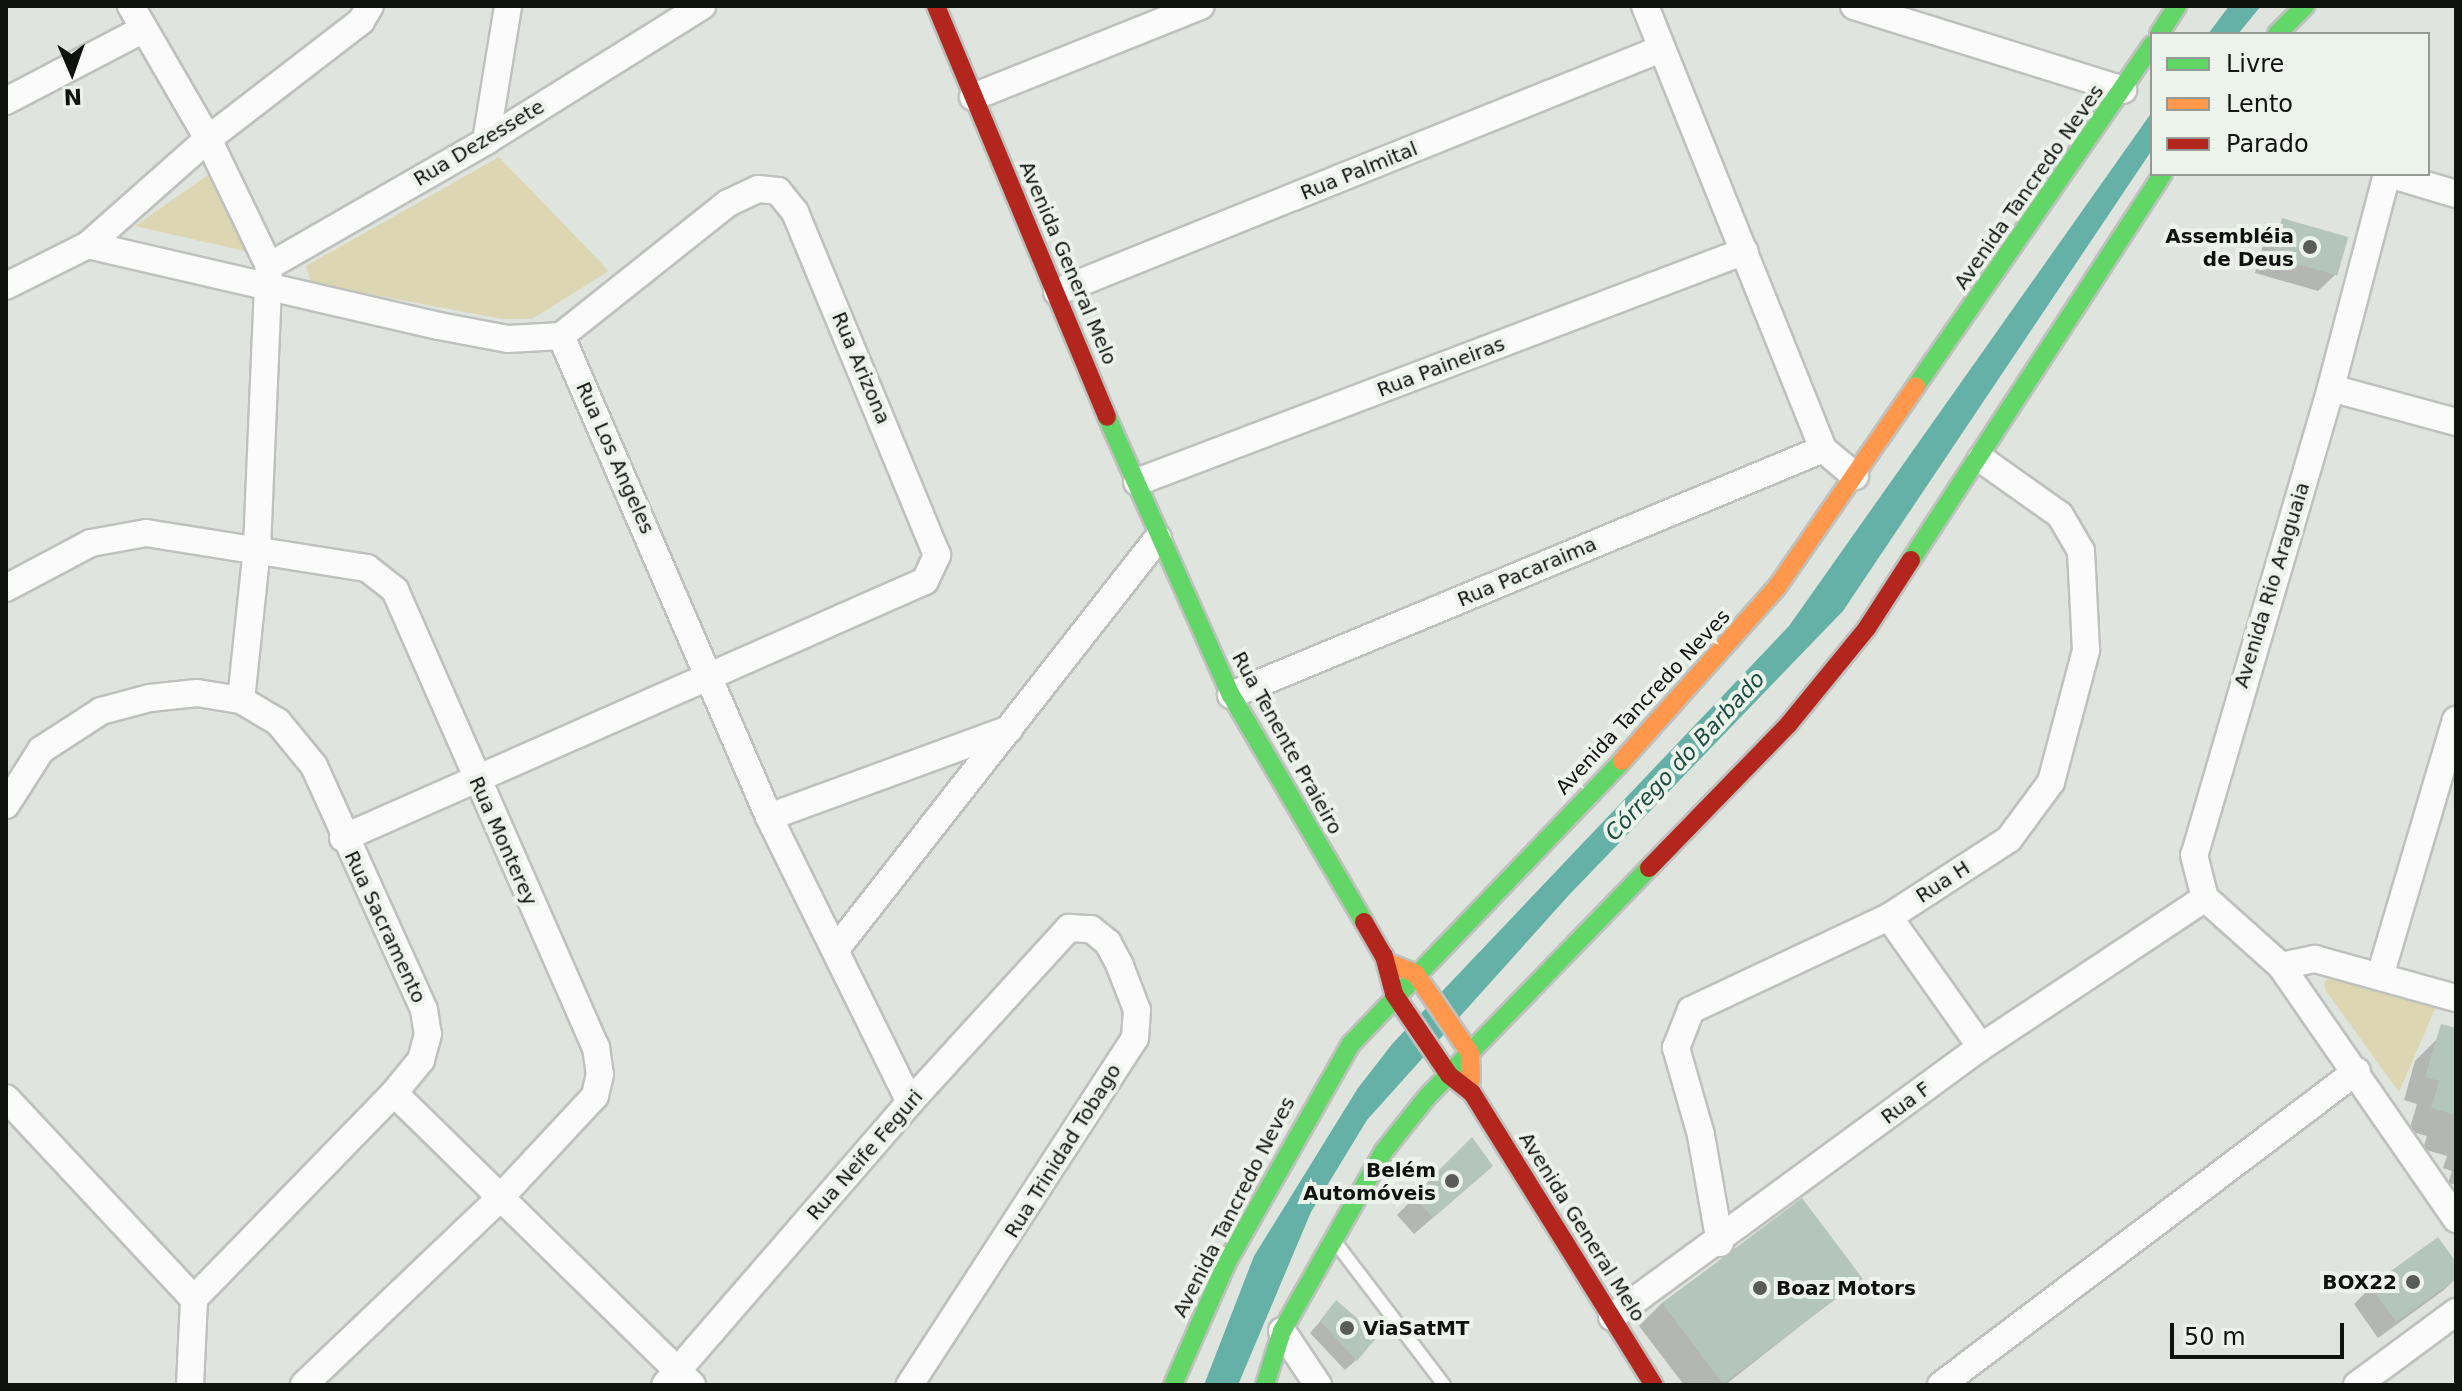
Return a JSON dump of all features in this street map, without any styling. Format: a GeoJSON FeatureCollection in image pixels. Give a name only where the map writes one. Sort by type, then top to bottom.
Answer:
{"type":"FeatureCollection","features":[{"type":"Feature","properties":{"kind":"main road","name":"Avenida General Melo"},"geometry":{"type":"LineString","coordinates":[[936,6],[1158,538]]}},
{"type":"Feature","properties":{"kind":"main road"},"geometry":{"type":"LineString","coordinates":[[2160,32],[2177,6]]}},
{"type":"Feature","properties":{"kind":"main road"},"geometry":{"type":"LineString","coordinates":[[2279,32],[2305,6]]}},
{"type":"Feature","properties":{"kind":"main road","name":"Avenida Tancredo Neves"},"geometry":{"type":"LineString","coordinates":[[1173,1385],[1227,1262],[1314,1101],[1351,1044],[1400,1002],[1675,706],[1777,587],[2150,48]]}},
{"type":"Feature","properties":{"kind":"main road"},"geometry":{"type":"LineString","coordinates":[[1265,1385],[1282,1331],[1384,1151],[1449,1075],[1466,1047],[1788,725],[1867,628],[1981,459],[2162,176]]}},
{"type":"Feature","properties":{"kind":"main road","name":"Rua Tenente Praieiro"},"geometry":{"type":"LineString","coordinates":[[1158,538],[1231,695],[1388,963],[1400,1002],[1449,1075]]}},
{"type":"Feature","properties":{"kind":"main road"},"geometry":{"type":"LineString","coordinates":[[1388,963],[1420,980],[1466,1047]]}},
{"type":"Feature","properties":{"kind":"main road","name":"Avenida General Melo"},"geometry":{"type":"LineString","coordinates":[[1466,1047],[1472,1093]]}},
{"type":"Feature","properties":{"kind":"main road","name":"Avenida General Melo"},"geometry":{"type":"LineString","coordinates":[[1449,1075],[1472,1093],[1654,1385]]}},
{"type":"Feature","properties":{"kind":"street"},"geometry":{"type":"LineString","coordinates":[[6,286],[88,245],[208,139],[361,21],[370,6]]}},
{"type":"Feature","properties":{"kind":"street"},"geometry":{"type":"LineString","coordinates":[[486,141],[508,6]]}},
{"type":"Feature","properties":{"kind":"street","name":"Rua Dezessete"},"geometry":{"type":"LineString","coordinates":[[271,274],[702,6]]}},
{"type":"Feature","properties":{"kind":"street"},"geometry":{"type":"LineString","coordinates":[[973,97],[1201,6]]}},
{"type":"Feature","properties":{"kind":"street"},"geometry":{"type":"LineString","coordinates":[[1645,6],[1823,449],[1855,476]]}},
{"type":"Feature","properties":{"kind":"street"},"geometry":{"type":"LineString","coordinates":[[1854,6],[2123,90]]}},
{"type":"Feature","properties":{"kind":"street"},"geometry":{"type":"LineString","coordinates":[[6,101],[136,18],[208,139],[271,274],[257,548],[241,700]]}},
{"type":"Feature","properties":{"kind":"street","name":"Rua Palmital"},"geometry":{"type":"LineString","coordinates":[[1057,292],[1661,49]]}},
{"type":"Feature","properties":{"kind":"street","name":"Avenida Rio Araguaia"},"geometry":{"type":"LineString","coordinates":[[2205,898],[2194,855],[2208,797],[2331,388],[2387,176]]}},
{"type":"Feature","properties":{"kind":"street"},"geometry":{"type":"LineString","coordinates":[[2395,176],[2456,194]]}},
{"type":"Feature","properties":{"kind":"street","name":"Rua Arizona"},"geometry":{"type":"LineString","coordinates":[[561,336],[728,203],[758,189],[778,191],[795,212],[937,555],[925,581],[711,676]]}},
{"type":"Feature","properties":{"kind":"street"},"geometry":{"type":"LineString","coordinates":[[88,245],[271,274],[508,339],[561,336]]}},
{"type":"Feature","properties":{"kind":"street","name":"Rua Paineiras"},"geometry":{"type":"LineString","coordinates":[[1137,482],[1745,251]]}},
{"type":"Feature","properties":{"kind":"street","name":"Rua Los Angeles"},"geometry":{"type":"LineString","coordinates":[[561,336],[711,676],[769,817],[910,1102]]}},
{"type":"Feature","properties":{"kind":"street"},"geometry":{"type":"LineString","coordinates":[[2331,388],[2456,422]]}},
{"type":"Feature","properties":{"kind":"street","name":"Rua Pacaraima"},"geometry":{"type":"LineString","coordinates":[[1231,695],[1823,449]]}},
{"type":"Feature","properties":{"kind":"street","name":"Rua H"},"geometry":{"type":"LineString","coordinates":[[1720,1243],[1701,1135],[1676,1048],[1691,1010],[1889,917],[2009,839],[2051,782],[2086,650],[2081,551],[2060,515],[1981,459]]}},
{"type":"Feature","properties":{"kind":"street","name":"Rua Monterey"},"geometry":{"type":"LineString","coordinates":[[6,588],[91,543],[146,533],[257,548],[367,568],[395,590],[475,779],[596,1047],[600,1074],[595,1096],[498,1200],[304,1385]]}},
{"type":"Feature","properties":{"kind":"street"},"geometry":{"type":"LineString","coordinates":[[836,949],[1158,538]]}},
{"type":"Feature","properties":{"kind":"street"},"geometry":{"type":"LineString","coordinates":[[343,838],[711,676]]}},
{"type":"Feature","properties":{"kind":"street","name":"Rua Sacramento"},"geometry":{"type":"LineString","coordinates":[[6,805],[41,750],[101,711],[150,698],[197,693],[241,700],[278,722],[314,766],[343,838],[424,1010],[428,1034],[421,1060],[394,1093],[194,1299]]}},
{"type":"Feature","properties":{"kind":"street"},"geometry":{"type":"LineString","coordinates":[[2380,976],[2456,720]]}},
{"type":"Feature","properties":{"kind":"street"},"geometry":{"type":"LineString","coordinates":[[769,817],[1009,729]]}},
{"type":"Feature","properties":{"kind":"street"},"geometry":{"type":"LineString","coordinates":[[2205,898],[2281,966],[2357,1071],[2456,1219]]}},
{"type":"Feature","properties":{"kind":"street","name":"Rua F"},"geometry":{"type":"LineString","coordinates":[[1612,1317],[1720,1243],[1981,1047],[2205,898]]}},
{"type":"Feature","properties":{"kind":"street"},"geometry":{"type":"LineString","coordinates":[[1889,917],[1981,1047]]}},
{"type":"Feature","properties":{"kind":"street","name":"Rua Neife Feguri"},"geometry":{"type":"LineString","coordinates":[[678,1381],[910,1102],[1069,928]]}},
{"type":"Feature","properties":{"kind":"street","name":"Rua Trinidad Tobago"},"geometry":{"type":"LineString","coordinates":[[910,1385],[1135,1038],[1137,1010],[1108,943],[1091,929],[1069,928]]}},
{"type":"Feature","properties":{"kind":"street"},"geometry":{"type":"LineString","coordinates":[[2281,966],[2315,959],[2456,998]]}},
{"type":"Feature","properties":{"kind":"street"},"geometry":{"type":"LineString","coordinates":[[1941,1385],[2357,1071]]}},
{"type":"Feature","properties":{"kind":"street"},"geometry":{"type":"LineString","coordinates":[[394,1093],[678,1381]]}},
{"type":"Feature","properties":{"kind":"street"},"geometry":{"type":"LineString","coordinates":[[6,1098],[194,1299],[190,1385]]}},
{"type":"Feature","properties":{"kind":"street"},"geometry":{"type":"LineString","coordinates":[[2357,1385],[2456,1312]]}},
{"type":"Feature","properties":{"kind":"street"},"geometry":{"type":"LineString","coordinates":[[1282,1331],[1318,1385]]}},
{"type":"Feature","properties":{"kind":"lane"},"geometry":{"type":"LineString","coordinates":[[1332,1238],[1444,1385]]}},
{"type":"Feature","properties":{"kind":"shaded area"},"geometry":{"type":"Polygon","coordinates":[[[499,157],[609,271],[532,319],[502,319],[311,283],[306,266],[499,157]]]}},
{"type":"Feature","properties":{"kind":"shaded area"},"geometry":{"type":"Polygon","coordinates":[[[215,170],[253,253],[135,226],[215,170]]]}},
{"type":"Feature","properties":{"kind":"shaded area"},"geometry":{"type":"Polygon","coordinates":[[[2335,971],[2438,1002],[2399,1092],[2326,991],[2324,983],[2335,971]]]}},
{"type":"Feature","properties":{"kind":"water"},"geometry":{"type":"Polygon","coordinates":[[[2229,6],[2261,6],[2240,32],[2210,32],[2229,6]]]}},
{"type":"Feature","properties":{"kind":"water","name":"Córrego do Barbado"},"geometry":{"type":"Polygon","coordinates":[[[2150,115],[2150,153],[1843,611],[1569,895],[1367,1120],[1311,1212],[1238,1385],[1204,1385],[1254,1256],[1358,1088],[1393,1043],[1789,626],[2150,115]]]}},
{"type":"Feature","properties":{"kind":"building","name":"Assembléia de Deus"},"geometry":{"type":"Polygon","coordinates":[[[2282,218],[2348,237],[2337,275],[2271,256],[2282,218]]]}},
{"type":"Feature","properties":{"kind":"building"},"geometry":{"type":"Polygon","coordinates":[[[2441,1024],[2456,1028],[2456,1115],[2431,1108],[2439,1081],[2425,1077],[2441,1024]]]}},
{"type":"Feature","properties":{"kind":"building","name":"Belém Automóveis"},"geometry":{"type":"Polygon","coordinates":[[[1472,1137],[1493,1166],[1433,1218],[1413,1196],[1472,1137]]]}},
{"type":"Feature","properties":{"kind":"building","name":"Boaz Motors"},"geometry":{"type":"Polygon","coordinates":[[[1802,1198],[1863,1279],[1723,1384],[1662,1303],[1802,1198]]]}},
{"type":"Feature","properties":{"kind":"building","name":"BOX22"},"geometry":{"type":"Polygon","coordinates":[[[2438,1237],[2456,1262],[2456,1279],[2396,1322],[2370,1286],[2438,1237]]]}},
{"type":"Feature","properties":{"kind":"building","name":"ViaSatMT"},"geometry":{"type":"Polygon","coordinates":[[[1336,1300],[1378,1336],[1357,1361],[1320,1321],[1336,1300]]]}},
{"type":"Feature","properties":{"kind":"traffic: fast"},"geometry":{"type":"LineString","coordinates":[[2160,32],[2177,6]]}},
{"type":"Feature","properties":{"kind":"traffic: fast"},"geometry":{"type":"LineString","coordinates":[[2279,32],[2305,6]]}},
{"type":"Feature","properties":{"kind":"traffic: fast"},"geometry":{"type":"LineString","coordinates":[[1916,386],[2150,48]]}},
{"type":"Feature","properties":{"kind":"traffic: fast"},"geometry":{"type":"LineString","coordinates":[[1911,560],[2162,176]]}},
{"type":"Feature","properties":{"kind":"traffic: fast"},"geometry":{"type":"LineString","coordinates":[[1107,417],[1231,695],[1364,922]]}},
{"type":"Feature","properties":{"kind":"traffic: fast"},"geometry":{"type":"LineString","coordinates":[[1173,1385],[1227,1262],[1351,1044],[1622,761]]}},
{"type":"Feature","properties":{"kind":"traffic: fast"},"geometry":{"type":"LineString","coordinates":[[1265,1385],[1282,1331],[1384,1151],[1427,1097],[1649,868]]}},
{"type":"Feature","properties":{"kind":"traffic: slow"},"geometry":{"type":"LineString","coordinates":[[1622,761],[1777,587],[1916,386]]}},
{"type":"Feature","properties":{"kind":"traffic: slow"},"geometry":{"type":"LineString","coordinates":[[1391,964],[1415,973],[1470,1053],[1471,1080]]}},
{"type":"Feature","properties":{"kind":"traffic: jam"},"geometry":{"type":"LineString","coordinates":[[936,6],[1107,417]]}},
{"type":"Feature","properties":{"kind":"traffic: jam"},"geometry":{"type":"LineString","coordinates":[[1649,868],[1788,725],[1867,628],[1911,560]]}},
{"type":"Feature","properties":{"kind":"traffic: jam"},"geometry":{"type":"LineString","coordinates":[[1364,922],[1384,956],[1394,994],[1449,1075],[1472,1093],[1654,1385]]}},
{"type":"Feature","properties":{"kind":"place","name":"Assembléia de Deus"},"geometry":{"type":"Point","coordinates":[2310,247]}},
{"type":"Feature","properties":{"kind":"place","name":"Belém Automóveis"},"geometry":{"type":"Point","coordinates":[1452,1181]}},
{"type":"Feature","properties":{"kind":"place","name":"BOX22"},"geometry":{"type":"Point","coordinates":[2413,1282]}},
{"type":"Feature","properties":{"kind":"place","name":"Boaz Motors"},"geometry":{"type":"Point","coordinates":[1760,1288]}},
{"type":"Feature","properties":{"kind":"place","name":"ViaSatMT"},"geometry":{"type":"Point","coordinates":[1347,1328]}}]}
